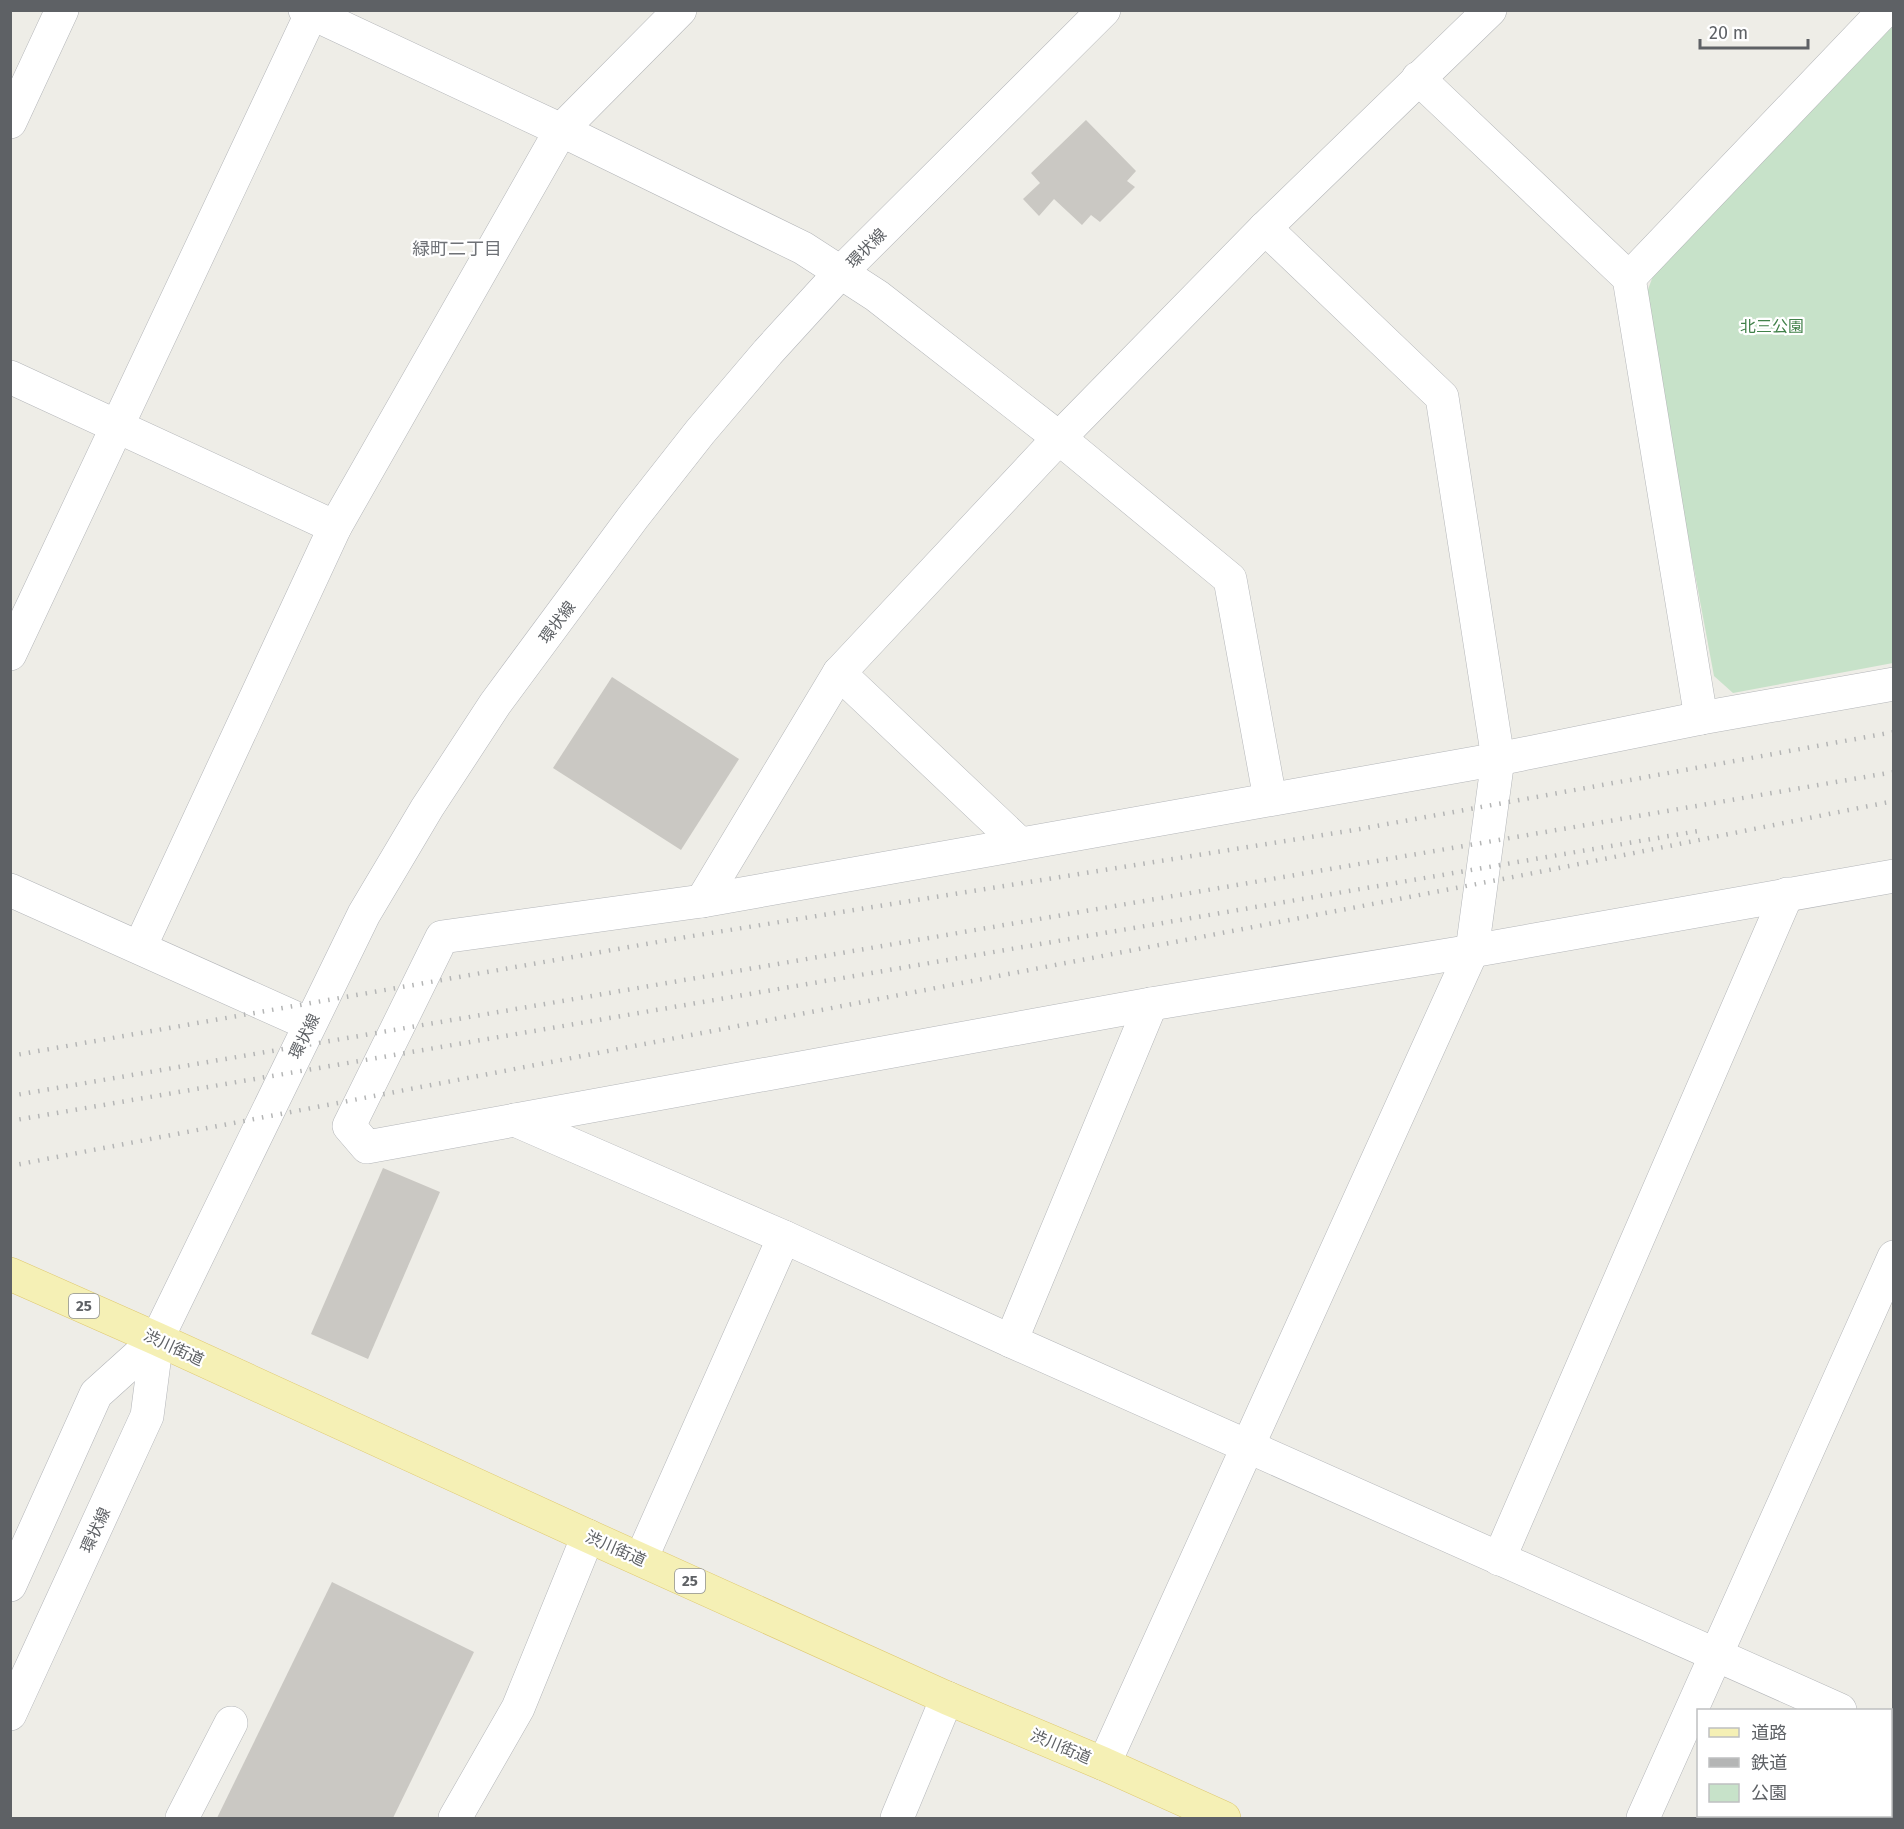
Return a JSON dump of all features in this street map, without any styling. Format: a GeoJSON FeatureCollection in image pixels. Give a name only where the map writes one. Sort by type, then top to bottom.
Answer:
{"type":"FeatureCollection","features":[{"type":"Feature","properties":{"kind":"main road","name":"渋川街道"},"geometry":{"type":"LineString","coordinates":[[10,1274],[947,1698],[1104,1764],[1224,1818]]}},
{"type":"Feature","properties":{"kind":"street"},"geometry":{"type":"LineString","coordinates":[[10,122],[63,10]]}},
{"type":"Feature","properties":{"kind":"street"},"geometry":{"type":"LineString","coordinates":[[141,947],[335,527],[561,130],[680,10]]}},
{"type":"Feature","properties":{"kind":"street","name":"環状線"},"geometry":{"type":"LineString","coordinates":[[10,1714],[147,1416],[158,1339],[364,914],[427,808],[495,705],[634,516],[700,432],[768,352],[841,272],[1104,10]]}},
{"type":"Feature","properties":{"kind":"street"},"geometry":{"type":"LineString","coordinates":[[702,901],[838,673],[1059,438],[1265,228],[1490,10]]}},
{"type":"Feature","properties":{"kind":"street"},"geometry":{"type":"LineString","coordinates":[[1629,278],[1885,10]]}},
{"type":"Feature","properties":{"kind":"street"},"geometry":{"type":"LineString","coordinates":[[10,654],[310,11],[803,248],[877,296],[1059,438],[1230,579],[1270,799]]}},
{"type":"Feature","properties":{"kind":"street"},"geometry":{"type":"LineString","coordinates":[[1418,78],[1629,278],[1701,718]]}},
{"type":"Feature","properties":{"kind":"street"},"geometry":{"type":"LineString","coordinates":[[1104,1764],[1472,951],[1498,759],[1442,397],[1265,228]]}},
{"type":"Feature","properties":{"kind":"street"},"geometry":{"type":"LineString","coordinates":[[10,377],[335,527]]}},
{"type":"Feature","properties":{"kind":"street"},"geometry":{"type":"LineString","coordinates":[[838,673],[1019,843]]}},
{"type":"Feature","properties":{"kind":"street"},"geometry":{"type":"LineString","coordinates":[[1893,684],[1701,718],[1498,759],[702,901],[442,937],[349,1126],[367,1147],[1151,1004],[1472,951],[1893,876]]}},
{"type":"Feature","properties":{"kind":"street"},"geometry":{"type":"LineString","coordinates":[[10,890],[309,1024]]}},
{"type":"Feature","properties":{"kind":"street"},"geometry":{"type":"LineString","coordinates":[[1499,1559],[1787,894]]}},
{"type":"Feature","properties":{"kind":"street"},"geometry":{"type":"LineString","coordinates":[[1011,1341],[1151,1004]]}},
{"type":"Feature","properties":{"kind":"street"},"geometry":{"type":"LineString","coordinates":[[515,1120],[784,1237],[1011,1341],[1837,1709]]}},
{"type":"Feature","properties":{"kind":"street"},"geometry":{"type":"LineString","coordinates":[[641,1559],[784,1237]]}},
{"type":"Feature","properties":{"kind":"street"},"geometry":{"type":"LineString","coordinates":[[1643,1818],[1893,1257]]}},
{"type":"Feature","properties":{"kind":"street","name":"環状線"},"geometry":{"type":"LineString","coordinates":[[10,1585],[96,1394],[158,1339]]}},
{"type":"Feature","properties":{"kind":"street"},"geometry":{"type":"LineString","coordinates":[[455,1818],[518,1708],[588,1536]]}},
{"type":"Feature","properties":{"kind":"street"},"geometry":{"type":"LineString","coordinates":[[897,1818],[947,1698]]}},
{"type":"Feature","properties":{"kind":"street"},"geometry":{"type":"LineString","coordinates":[[182,1818],[231,1723]]}},
{"type":"Feature","properties":{"kind":"green space","name":"北三公園"},"geometry":{"type":"Polygon","coordinates":[[[1893,26],[1893,663],[1733,693],[1714,676],[1644,300],[1653,276],[1893,26]]]}},
{"type":"Feature","properties":{"kind":"building"},"geometry":{"type":"Polygon","coordinates":[[[1086,120],[1136,171],[1127,181],[1135,187],[1100,222],[1091,215],[1082,225],[1054,199],[1039,216],[1023,199],[1040,183],[1031,173],[1086,120]]]}},
{"type":"Feature","properties":{"kind":"building"},"geometry":{"type":"Polygon","coordinates":[[[612,677],[739,759],[681,850],[553,768],[612,677]]]}},
{"type":"Feature","properties":{"kind":"building"},"geometry":{"type":"Polygon","coordinates":[[[383,1168],[440,1192],[368,1359],[311,1334],[383,1168]]]}},
{"type":"Feature","properties":{"kind":"building"},"geometry":{"type":"Polygon","coordinates":[[[332,1582],[474,1652],[393,1818],[217,1818],[332,1582]]]}},
{"type":"Feature","properties":{"kind":"railway"},"geometry":{"type":"LineString","coordinates":[[10,1056],[686,937],[1360,829],[1894,732]]}},
{"type":"Feature","properties":{"kind":"railway"},"geometry":{"type":"LineString","coordinates":[[10,1096],[1894,772]]}},
{"type":"Feature","properties":{"kind":"railway"},"geometry":{"type":"LineString","coordinates":[[10,1166],[1539,872],[1894,801]]}},
{"type":"Feature","properties":{"kind":"railway"},"geometry":{"type":"LineString","coordinates":[[10,1121],[1704,830]]}},
{"type":"Feature","properties":{"kind":"district","name":"緑町二丁目"},"geometry":{"type":"Point","coordinates":[457,249]}}]}
